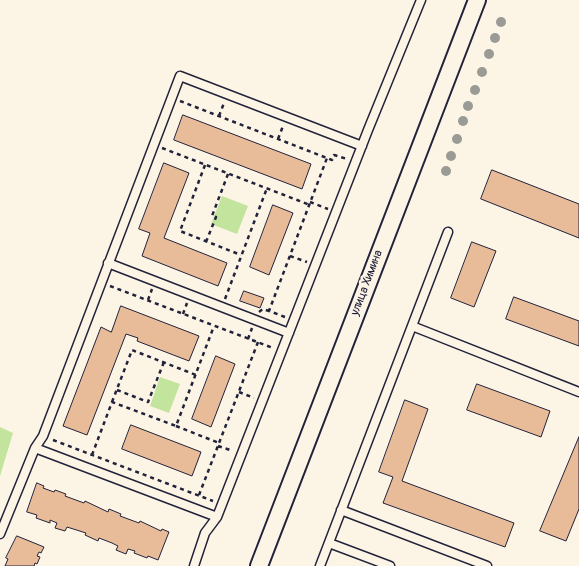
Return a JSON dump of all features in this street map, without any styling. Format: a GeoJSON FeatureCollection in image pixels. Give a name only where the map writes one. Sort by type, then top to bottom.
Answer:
{"type":"FeatureCollection","features":[{"type":"Feature","properties":{"kind":"street","name":"улица Химина"},"geometry":{"type":"LineString","coordinates":[[258,566],[477,0]]}},
{"type":"Feature","properties":{"kind":"lane"},"geometry":{"type":"LineString","coordinates":[[194,566],[205,533],[217,517],[355,163],[421,0]]}},
{"type":"Feature","properties":{"kind":"lane"},"geometry":{"type":"LineString","coordinates":[[0,534],[35,448],[43,436],[100,282],[180,76],[362,146]]}},
{"type":"Feature","properties":{"kind":"lane"},"geometry":{"type":"LineString","coordinates":[[320,566],[448,232]]}},
{"type":"Feature","properties":{"kind":"lane"},"geometry":{"type":"LineString","coordinates":[[108,263],[289,332]]}},
{"type":"Feature","properties":{"kind":"lane"},"geometry":{"type":"LineString","coordinates":[[412,326],[579,392]]}},
{"type":"Feature","properties":{"kind":"lane"},"geometry":{"type":"LineString","coordinates":[[35,448],[217,517]]}},
{"type":"Feature","properties":{"kind":"lane"},"geometry":{"type":"LineString","coordinates":[[341,510],[487,566]]}},
{"type":"Feature","properties":{"kind":"lane"},"geometry":{"type":"LineString","coordinates":[[329,542],[390,566]]}},
{"type":"Feature","properties":{"kind":"path"},"geometry":{"type":"LineString","coordinates":[[219,116],[227,95]]}},
{"type":"Feature","properties":{"kind":"path"},"geometry":{"type":"LineString","coordinates":[[171,98],[332,160],[334,155],[355,163]]}},
{"type":"Feature","properties":{"kind":"path"},"geometry":{"type":"LineString","coordinates":[[278,139],[286,117]]}},
{"type":"Feature","properties":{"kind":"path"},"geometry":{"type":"LineString","coordinates":[[153,145],[336,212]]}},
{"type":"Feature","properties":{"kind":"path"},"geometry":{"type":"LineString","coordinates":[[294,320],[269,311],[327,158]]}},
{"type":"Feature","properties":{"kind":"path"},"geometry":{"type":"LineString","coordinates":[[205,165],[180,231],[241,255]]}},
{"type":"Feature","properties":{"kind":"path"},"geometry":{"type":"LineString","coordinates":[[206,242],[216,217],[212,216],[228,174]]}},
{"type":"Feature","properties":{"kind":"path"},"geometry":{"type":"LineString","coordinates":[[224,300],[267,188]]}},
{"type":"Feature","properties":{"kind":"path"},"geometry":{"type":"LineString","coordinates":[[290,256],[315,265]]}},
{"type":"Feature","properties":{"kind":"path"},"geometry":{"type":"LineString","coordinates":[[100,282],[282,352]]}},
{"type":"Feature","properties":{"kind":"path"},"geometry":{"type":"LineString","coordinates":[[176,426],[214,326]]}},
{"type":"Feature","properties":{"kind":"path"},"geometry":{"type":"LineString","coordinates":[[199,496],[258,342]]}},
{"type":"Feature","properties":{"kind":"path"},"geometry":{"type":"LineString","coordinates":[[92,455],[132,350],[196,375]]}},
{"type":"Feature","properties":{"kind":"path"},"geometry":{"type":"LineString","coordinates":[[117,390],[148,402],[164,362]]}},
{"type":"Feature","properties":{"kind":"path"},"geometry":{"type":"LineString","coordinates":[[239,392],[262,401]]}},
{"type":"Feature","properties":{"kind":"path"},"geometry":{"type":"LineString","coordinates":[[112,402],[176,426],[241,454]]}},
{"type":"Feature","properties":{"kind":"path"},"geometry":{"type":"LineString","coordinates":[[43,436],[222,504]]}},
{"type":"Feature","properties":{"kind":"green space"},"geometry":{"type":"Polygon","coordinates":[[[222,196],[248,206],[237,234],[211,224],[222,196]]]}},
{"type":"Feature","properties":{"kind":"green space"},"geometry":{"type":"Polygon","coordinates":[[[160,377],[180,384],[169,413],[150,406],[160,377]]]}},
{"type":"Feature","properties":{"kind":"green space"},"geometry":{"type":"Polygon","coordinates":[[[0,427],[13,433],[0,476],[0,427]]]}},
{"type":"Feature","properties":{"kind":"building"},"geometry":{"type":"Polygon","coordinates":[[[183,115],[311,164],[302,189],[174,140],[183,115]]]}},
{"type":"Feature","properties":{"kind":"building"},"geometry":{"type":"Polygon","coordinates":[[[164,163],[189,173],[164,238],[227,263],[218,286],[142,256],[150,233],[139,229],[164,163]]]}},
{"type":"Feature","properties":{"kind":"building"},"geometry":{"type":"Polygon","coordinates":[[[492,170],[579,204],[579,238],[481,199],[492,170]]]}},
{"type":"Feature","properties":{"kind":"building"},"geometry":{"type":"Polygon","coordinates":[[[273,205],[293,213],[269,275],[250,267],[273,205]]]}},
{"type":"Feature","properties":{"kind":"building"},"geometry":{"type":"Polygon","coordinates":[[[472,242],[496,251],[474,307],[451,298],[472,242]]]}},
{"type":"Feature","properties":{"kind":"building"},"geometry":{"type":"Polygon","coordinates":[[[244,291],[264,298],[260,308],[240,301],[244,291]]]}},
{"type":"Feature","properties":{"kind":"building"},"geometry":{"type":"Polygon","coordinates":[[[514,297],[579,321],[579,346],[506,319],[514,297]]]}},
{"type":"Feature","properties":{"kind":"building"},"geometry":{"type":"Polygon","coordinates":[[[121,306],[199,336],[189,361],[137,341],[138,338],[126,334],[87,435],[63,426],[101,327],[111,332],[121,306]]]}},
{"type":"Feature","properties":{"kind":"building"},"geometry":{"type":"Polygon","coordinates":[[[216,356],[235,364],[211,427],[192,419],[216,356]]]}},
{"type":"Feature","properties":{"kind":"building"},"geometry":{"type":"Polygon","coordinates":[[[477,384],[550,411],[541,437],[467,410],[477,384]]]}},
{"type":"Feature","properties":{"kind":"building"},"geometry":{"type":"Polygon","coordinates":[[[405,400],[428,409],[402,481],[514,523],[505,547],[383,503],[393,477],[379,472],[405,400]]]}},
{"type":"Feature","properties":{"kind":"building"},"geometry":{"type":"Polygon","coordinates":[[[131,425],[201,452],[192,476],[122,449],[131,425]]]}},
{"type":"Feature","properties":{"kind":"building"},"geometry":{"type":"Polygon","coordinates":[[[579,437],[579,509],[566,541],[540,531],[579,437]]]}},
{"type":"Feature","properties":{"kind":"building"},"geometry":{"type":"Polygon","coordinates":[[[37,483],[44,486],[43,488],[54,492],[55,490],[66,494],[65,496],[84,503],[85,501],[108,512],[109,509],[121,514],[120,516],[139,523],[140,521],[161,531],[162,529],[169,532],[158,560],[148,556],[147,558],[128,549],[126,554],[116,550],[118,546],[112,543],[99,538],[98,541],[85,535],[86,533],[67,527],[65,531],[55,528],[57,523],[50,520],[50,523],[36,518],[37,515],[27,512],[37,483]]]}},
{"type":"Feature","properties":{"kind":"building"},"geometry":{"type":"Polygon","coordinates":[[[17,536],[44,547],[41,553],[39,552],[37,556],[40,557],[34,566],[5,566],[8,559],[6,558],[17,536]]]}}]}
